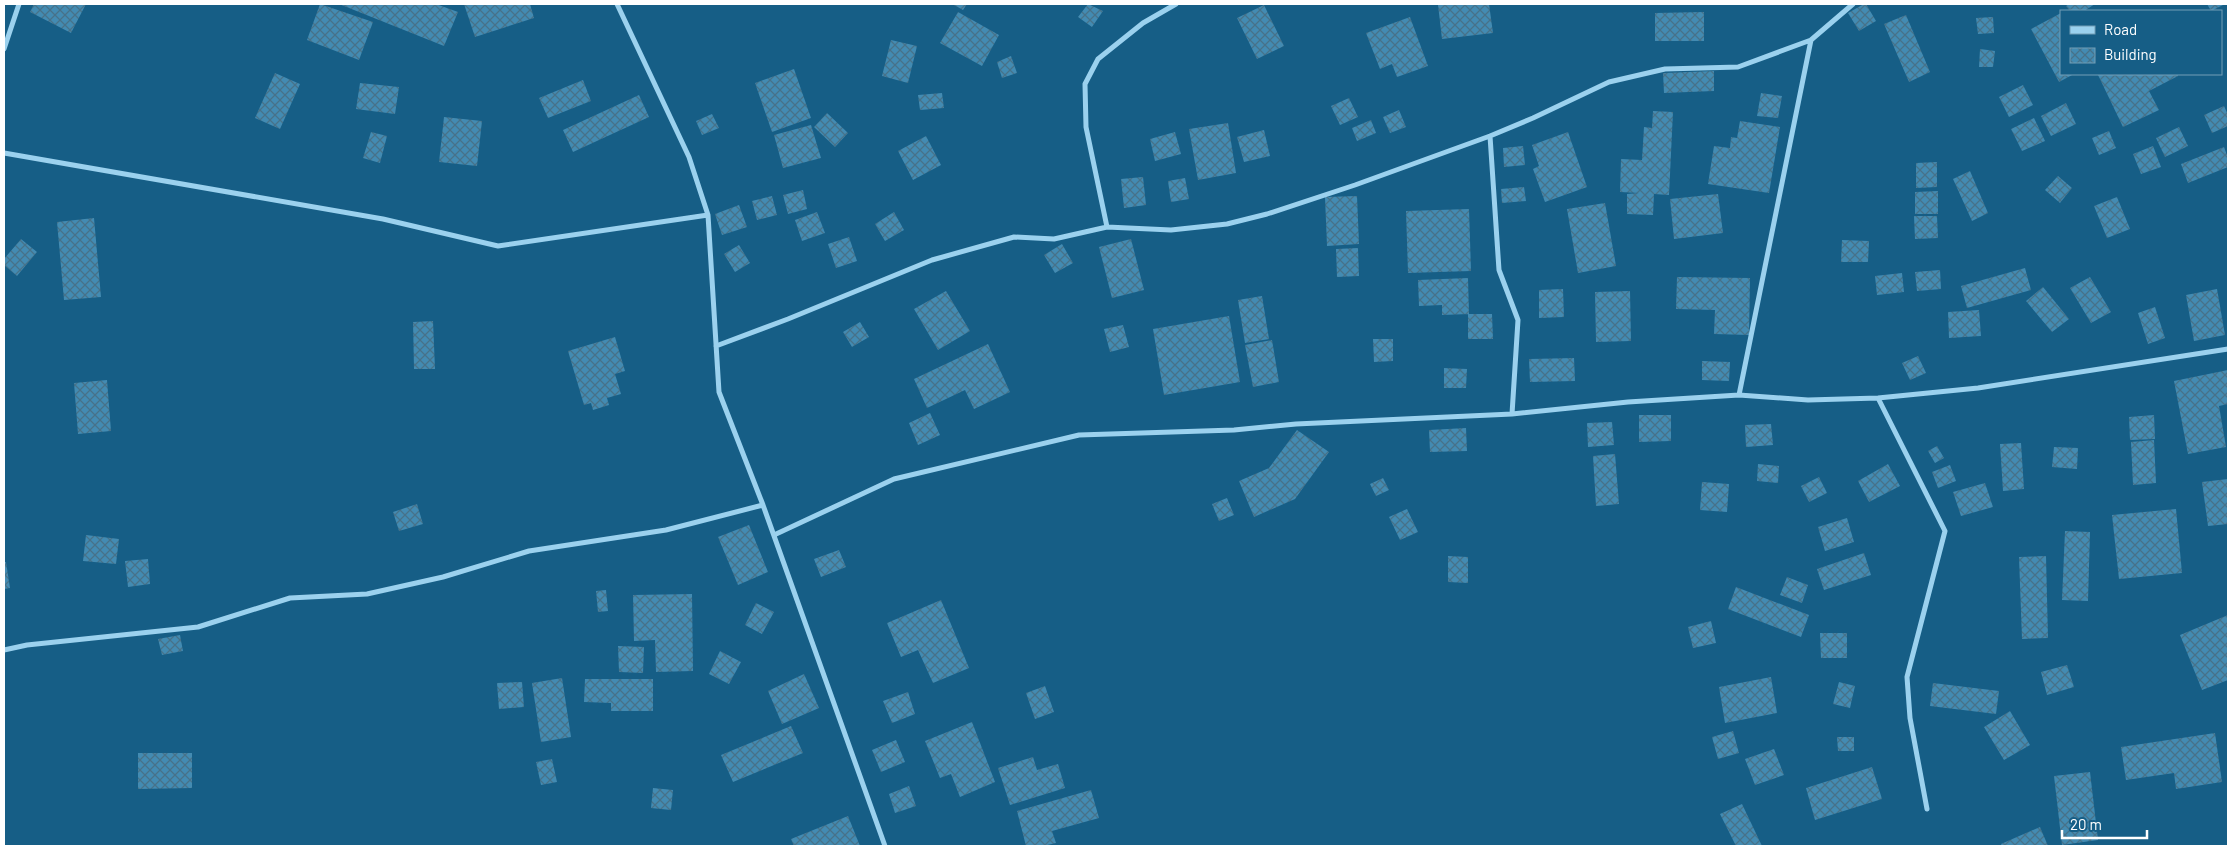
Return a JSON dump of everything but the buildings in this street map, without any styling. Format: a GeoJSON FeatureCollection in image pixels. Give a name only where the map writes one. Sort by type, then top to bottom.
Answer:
{"type":"FeatureCollection","features":[{"type":"Feature","properties":{"kind":"street"},"geometry":{"type":"LineString","coordinates":[[4,49],[19,4]]}},
{"type":"Feature","properties":{"kind":"street"},"geometry":{"type":"LineString","coordinates":[[617,4],[689,157],[708,214],[719,392],[774,535],[885,846]]}},
{"type":"Feature","properties":{"kind":"street"},"geometry":{"type":"LineString","coordinates":[[1107,228],[1097,170],[1086,127],[1084,84],[1098,59],[1143,24],[1176,4]]}},
{"type":"Feature","properties":{"kind":"street"},"geometry":{"type":"LineString","coordinates":[[716,346],[788,319],[932,260],[1014,237],[1054,239],[1107,228],[1170,230],[1227,224],[1251,218],[1354,185],[1490,136],[1609,82],[1666,69],[1738,67],[1811,40],[1853,4]]}},
{"type":"Feature","properties":{"kind":"street"},"geometry":{"type":"LineString","coordinates":[[1739,396],[1811,40]]}},
{"type":"Feature","properties":{"kind":"street"},"geometry":{"type":"LineString","coordinates":[[1490,136],[1499,270],[1518,320],[1512,414]]}},
{"type":"Feature","properties":{"kind":"street"},"geometry":{"type":"LineString","coordinates":[[4,153],[383,219],[498,246],[708,214]]}},
{"type":"Feature","properties":{"kind":"street"},"geometry":{"type":"LineString","coordinates":[[774,535],[894,479],[1079,436],[1234,430],[1296,424],[1512,414],[1628,402],[1739,396],[1808,400],[1878,398],[1978,388],[2228,349]]}},
{"type":"Feature","properties":{"kind":"street"},"geometry":{"type":"LineString","coordinates":[[1878,398],[1945,530],[1906,677],[1910,718],[1927,809]]}},
{"type":"Feature","properties":{"kind":"street"},"geometry":{"type":"LineString","coordinates":[[4,650],[27,645],[198,627],[290,598],[367,594],[443,577],[529,551],[666,530],[763,505]]}}]}
